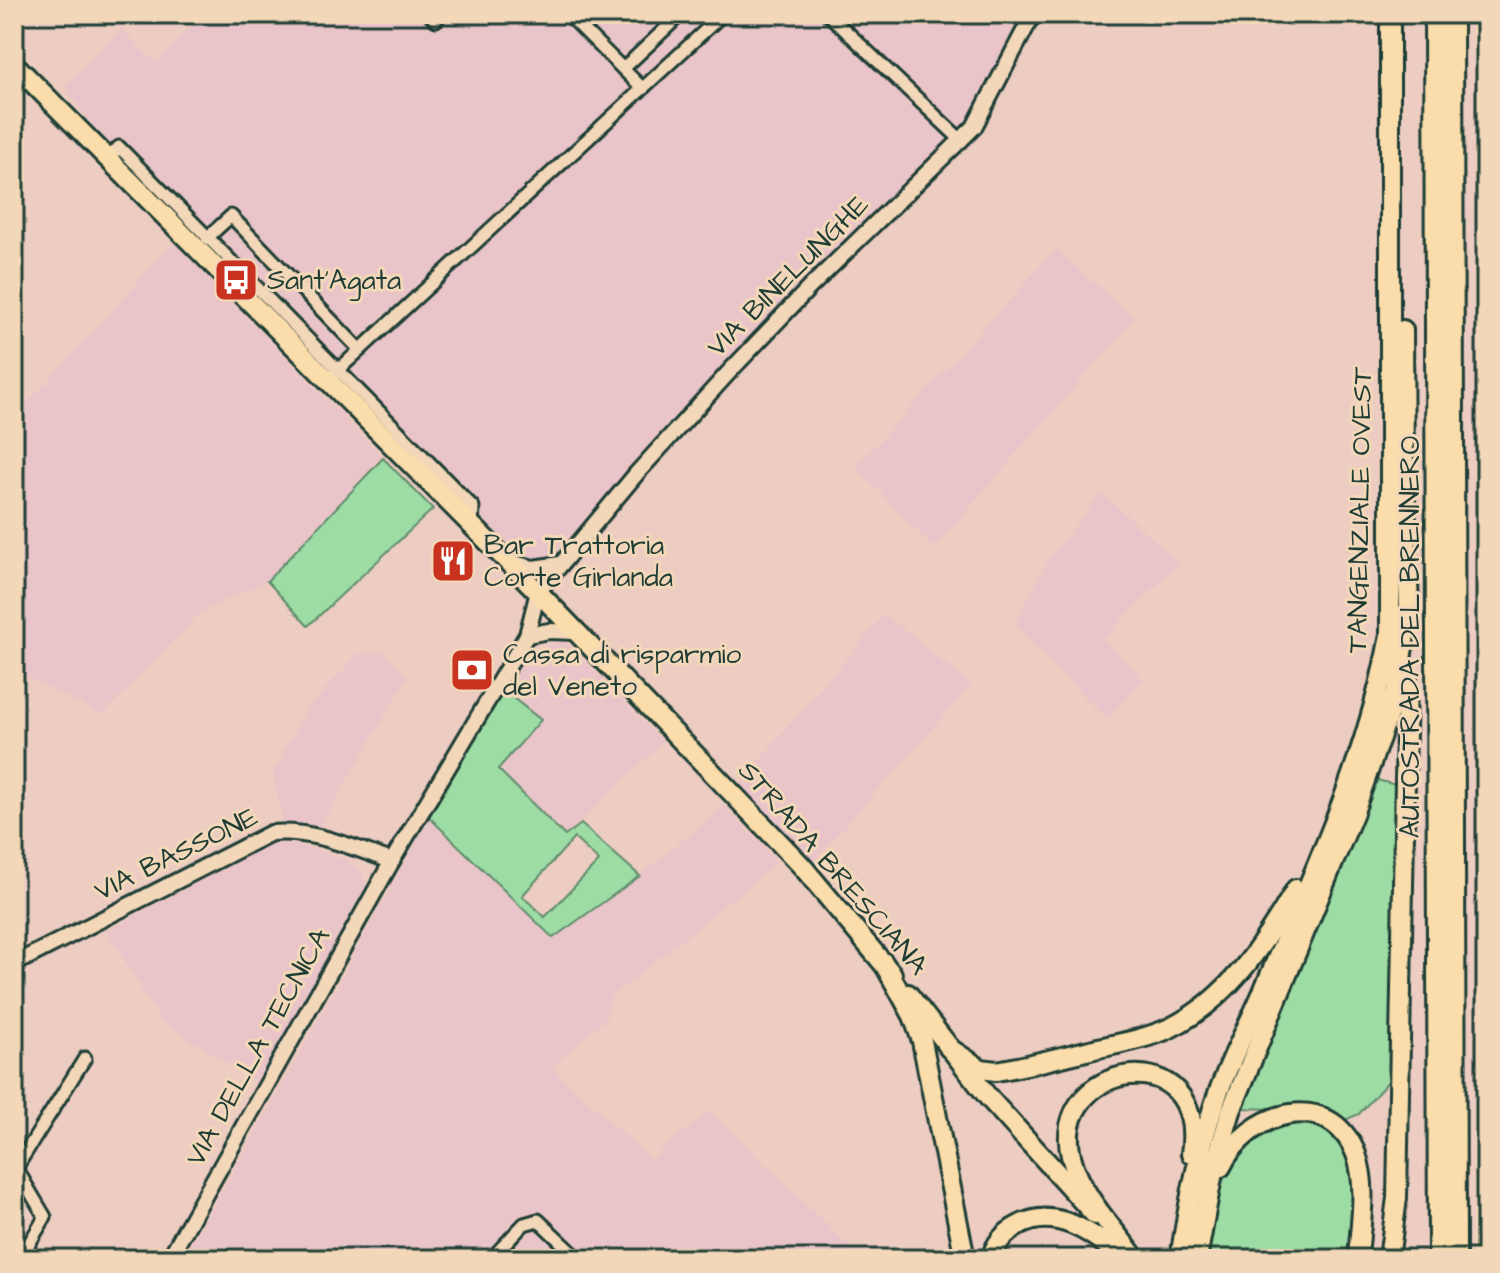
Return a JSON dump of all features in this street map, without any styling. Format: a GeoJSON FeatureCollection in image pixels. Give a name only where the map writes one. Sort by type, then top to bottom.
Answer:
{"type":"FeatureCollection","features":[{"type":"Feature","properties":{"kind":"highway","name":"AUTOSTRADA DEL BRENNERO"},"geometry":{"type":"LineString","coordinates":[[1435,14],[1439,1259]]}},
{"type":"Feature","properties":{"kind":"highway","name":"AUTOSTRADA DEL BRENNERO"},"geometry":{"type":"LineString","coordinates":[[1452,14],[1455,1259]]}},
{"type":"Feature","properties":{"kind":"main road","name":"TANGENZIALE OVEST"},"geometry":{"type":"LineString","coordinates":[[1181,1251],[1189,1198],[1215,1102],[1325,847],[1365,742],[1381,688],[1390,635],[1390,14]]}},
{"type":"Feature","properties":{"kind":"main road","name":"TANGENZIALE OVEST"},"geometry":{"type":"LineString","coordinates":[[1199,1259],[1213,1172],[1231,1111],[1373,763],[1396,692],[1409,608],[1404,474],[1402,14]]}},
{"type":"Feature","properties":{"kind":"main road","name":"STRADA BRESCIANA"},"geometry":{"type":"LineString","coordinates":[[14,64],[451,495],[472,527],[802,866],[1021,1135],[1129,1257]]}},
{"type":"Feature","properties":{"kind":"main road"},"geometry":{"type":"LineString","coordinates":[[1389,1259],[1397,1198],[1409,608]]}},
{"type":"Feature","properties":{"kind":"main road"},"geometry":{"type":"LineString","coordinates":[[949,1048],[981,1069],[996,1071],[1141,1038],[1169,1028],[1214,999],[1251,961],[1309,867],[1325,847]]}},
{"type":"Feature","properties":{"kind":"main road"},"geometry":{"type":"LineString","coordinates":[[883,962],[905,1000],[922,1041],[965,1259]]}},
{"type":"Feature","properties":{"kind":"main road"},"geometry":{"type":"LineString","coordinates":[[1129,1257],[1084,1187],[1074,1166],[1070,1145],[1072,1121],[1083,1101],[1097,1087],[1119,1076],[1146,1076],[1171,1086],[1181,1096],[1192,1117],[1193,1140],[1181,1251]]}},
{"type":"Feature","properties":{"kind":"main road"},"geometry":{"type":"LineString","coordinates":[[1199,1259],[1219,1173],[1226,1157],[1257,1126],[1279,1115],[1291,1113],[1325,1119],[1345,1135],[1355,1152],[1363,1188],[1358,1259]]}},
{"type":"Feature","properties":{"kind":"main road"},"geometry":{"type":"LineString","coordinates":[[991,1259],[998,1243],[1011,1230],[1027,1221],[1042,1218],[1082,1229],[1129,1257]]}},
{"type":"Feature","properties":{"kind":"street"},"geometry":{"type":"LineString","coordinates":[[429,14],[436,20],[441,14]]}},
{"type":"Feature","properties":{"kind":"street"},"geometry":{"type":"LineString","coordinates":[[568,14],[643,89]]}},
{"type":"Feature","properties":{"kind":"street"},"geometry":{"type":"LineString","coordinates":[[623,69],[681,14]]}},
{"type":"Feature","properties":{"kind":"street"},"geometry":{"type":"LineString","coordinates":[[333,376],[723,14]]}},
{"type":"Feature","properties":{"kind":"street"},"geometry":{"type":"LineString","coordinates":[[828,14],[962,141]]}},
{"type":"Feature","properties":{"kind":"street","name":"VIA BINELUNGHE"},"geometry":{"type":"LineString","coordinates":[[538,592],[637,473],[730,371],[810,287],[974,127],[1033,14]]}},
{"type":"Feature","properties":{"kind":"street","name":"STRADA BRESCIANA"},"geometry":{"type":"LineString","coordinates":[[108,159],[119,147],[333,376]]}},
{"type":"Feature","properties":{"kind":"street"},"geometry":{"type":"LineString","coordinates":[[207,238],[231,216],[360,350]]}},
{"type":"Feature","properties":{"kind":"street"},"geometry":{"type":"LineString","coordinates":[[506,561],[533,568],[561,564]]}},
{"type":"Feature","properties":{"kind":"street"},"geometry":{"type":"LineString","coordinates":[[392,861],[527,635],[538,592]]}},
{"type":"Feature","properties":{"kind":"street"},"geometry":{"type":"LineString","coordinates":[[527,635],[549,631],[576,632]]}},
{"type":"Feature","properties":{"kind":"street","name":"VIA BASSONE"},"geometry":{"type":"LineString","coordinates":[[14,964],[271,833],[291,831],[313,835],[392,861]]}},
{"type":"Feature","properties":{"kind":"street","name":"VIA DELLA TECNICA"},"geometry":{"type":"LineString","coordinates":[[169,1259],[392,861]]}},
{"type":"Feature","properties":{"kind":"street"},"geometry":{"type":"LineString","coordinates":[[20,1259],[45,1217],[16,1168],[85,1058]]}},
{"type":"Feature","properties":{"kind":"street"},"geometry":{"type":"LineString","coordinates":[[491,1259],[524,1224],[538,1220],[579,1259]]}},
{"type":"Feature","properties":{"kind":"shaded area"},"geometry":{"type":"Polygon","coordinates":[[[203,14],[1028,14],[965,131],[948,152],[720,371],[604,505],[543,561],[529,562],[515,556],[112,150],[64,87],[121,29],[156,63],[203,14]]]}},
{"type":"Feature","properties":{"kind":"shaded area"},"geometry":{"type":"Polygon","coordinates":[[[174,243],[383,458],[267,581],[201,611],[102,715],[14,670],[14,418],[174,243]]]}},
{"type":"Feature","properties":{"kind":"shaded area"},"geometry":{"type":"Polygon","coordinates":[[[1057,249],[1134,319],[934,548],[856,467],[1057,249]]]}},
{"type":"Feature","properties":{"kind":"shaded area"},"geometry":{"type":"Polygon","coordinates":[[[1102,493],[1179,563],[1103,639],[1143,680],[1107,719],[1014,625],[1049,559],[1102,493]]]}},
{"type":"Feature","properties":{"kind":"shaded area"},"geometry":{"type":"Polygon","coordinates":[[[885,614],[971,685],[811,864],[738,786],[885,614]]]}},
{"type":"Feature","properties":{"kind":"shaded area"},"geometry":{"type":"Polygon","coordinates":[[[565,641],[663,742],[565,836],[498,768],[540,720],[503,690],[524,653],[565,641]]]}},
{"type":"Feature","properties":{"kind":"shaded area"},"geometry":{"type":"Polygon","coordinates":[[[383,652],[407,678],[318,829],[283,823],[273,773],[307,709],[360,653],[383,652]]]}},
{"type":"Feature","properties":{"kind":"shaded area"},"geometry":{"type":"Polygon","coordinates":[[[724,806],[777,862],[611,997],[606,1018],[551,1067],[650,1160],[709,1111],[862,1259],[183,1259],[429,818],[553,938],[640,876],[724,806]]]}},
{"type":"Feature","properties":{"kind":"shaded area"},"geometry":{"type":"Polygon","coordinates":[[[282,843],[307,847],[347,860],[359,869],[366,885],[260,1084],[160,1020],[107,931],[263,846],[282,843]]]}},
{"type":"Feature","properties":{"kind":"green space"},"geometry":{"type":"Polygon","coordinates":[[[383,458],[433,509],[308,626],[267,581],[383,458]]]}},
{"type":"Feature","properties":{"kind":"green space"},"geometry":{"type":"Polygon","coordinates":[[[503,690],[541,720],[498,769],[565,836],[581,824],[640,876],[553,938],[429,817],[503,690]],[[574,838],[522,896],[545,917],[599,861],[574,838]]]}},
{"type":"Feature","properties":{"kind":"green space"},"geometry":{"type":"Polygon","coordinates":[[[1377,780],[1396,785],[1391,1078],[1359,1114],[1343,1121],[1278,1109],[1240,1108],[1377,780]]]}},
{"type":"Feature","properties":{"kind":"green space"},"geometry":{"type":"Polygon","coordinates":[[[1291,1120],[1317,1126],[1335,1137],[1347,1151],[1354,1170],[1356,1190],[1353,1259],[1205,1259],[1219,1192],[1235,1159],[1266,1132],[1291,1120]]]}},
{"type":"Feature","properties":{"kind":"place","name":"Sant'Agata"},"geometry":{"type":"Point","coordinates":[236,280]}},
{"type":"Feature","properties":{"kind":"place","name":"Bar Trattoria Corte Girlanda"},"geometry":{"type":"Point","coordinates":[453,561]}},
{"type":"Feature","properties":{"kind":"place","name":"Cassa di risparmio del Veneto"},"geometry":{"type":"Point","coordinates":[472,670]}}]}
